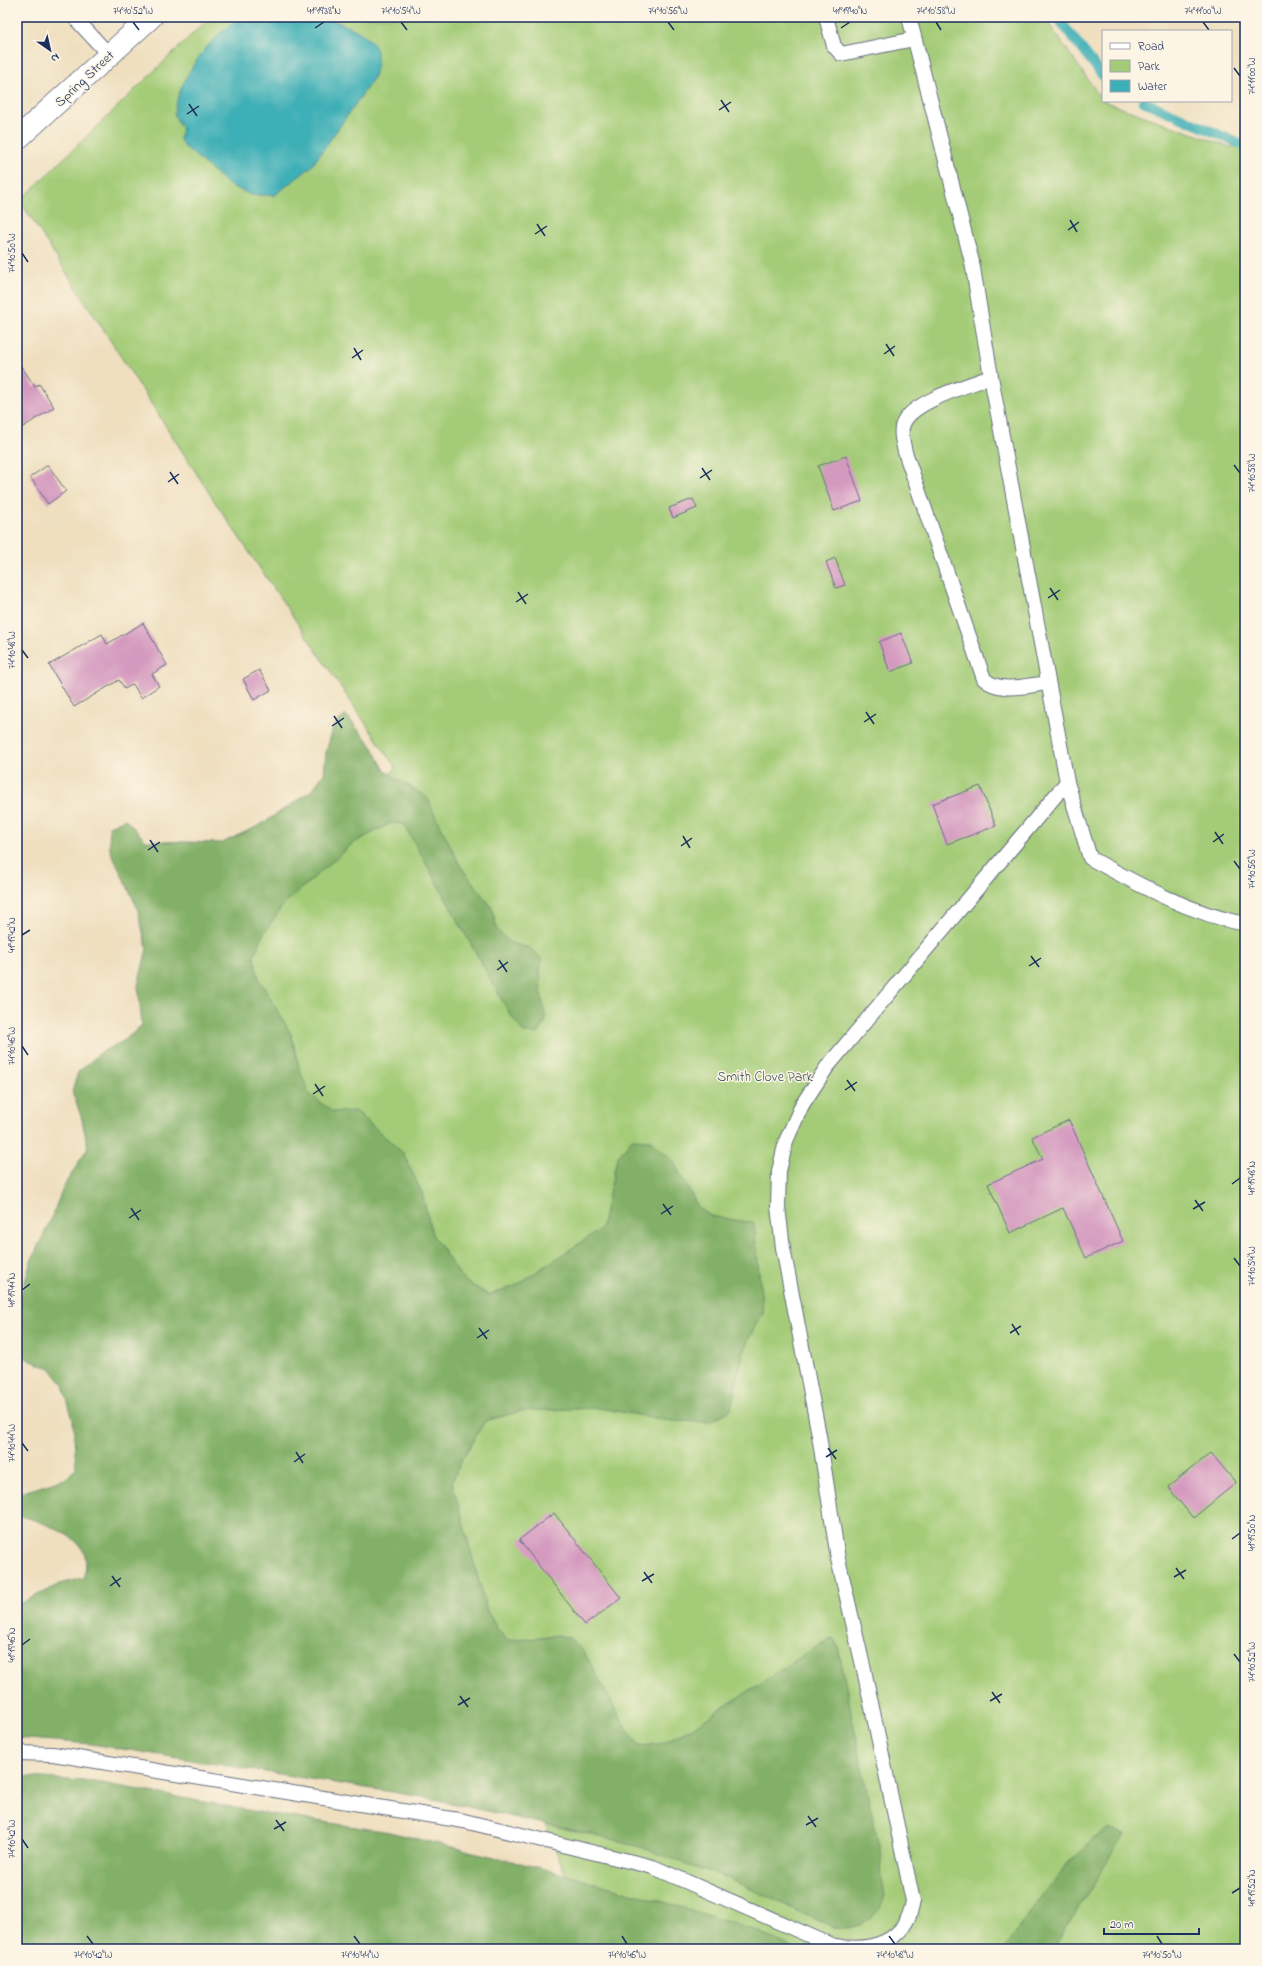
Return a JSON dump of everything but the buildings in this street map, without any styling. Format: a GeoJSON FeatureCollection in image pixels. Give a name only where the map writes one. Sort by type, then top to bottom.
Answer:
{"type":"FeatureCollection","features":[{"type":"Feature","properties":{"kind":"street","name":"Spring Street"},"geometry":{"type":"LineString","coordinates":[[17,139],[151,17]]}},
{"type":"Feature","properties":{"kind":"lane"},"geometry":{"type":"LineString","coordinates":[[76,17],[109,55]]}},
{"type":"Feature","properties":{"kind":"lane"},"geometry":{"type":"LineString","coordinates":[[826,17],[834,46],[841,54],[914,39]]}},
{"type":"Feature","properties":{"kind":"lane"},"geometry":{"type":"LineString","coordinates":[[909,17],[953,183],[972,262],[991,377],[1067,782],[1090,858],[1149,891],[1197,910],[1245,924]]}},
{"type":"Feature","properties":{"kind":"lane"},"geometry":{"type":"LineString","coordinates":[[991,377],[925,403],[912,411],[904,422],[901,434],[918,489],[984,679],[988,683],[1001,687],[1048,683]]}},
{"type":"Feature","properties":{"kind":"lane"},"geometry":{"type":"LineString","coordinates":[[17,1753],[53,1754],[464,1821],[653,1867],[831,1945],[848,1949],[869,1947],[884,1943],[899,1933],[911,1911],[913,1901],[864,1670],[838,1559],[819,1435],[782,1248],[778,1207],[779,1171],[786,1141],[802,1105],[827,1066],[1067,782]]}},
{"type":"Feature","properties":{"kind":"green space","name":"Smith Clove Park"},"geometry":{"type":"Polygon","coordinates":[[[210,17],[1044,17],[1102,100],[1102,102],[1106,102],[1230,147],[1245,144],[1245,1949],[595,1949],[198,950],[396,768],[215,502],[20,201],[210,17]]]}},
{"type":"Feature","properties":{"kind":"green space"},"geometry":{"type":"Polygon","coordinates":[[[346,715],[372,746],[385,771],[428,798],[461,867],[492,908],[497,930],[510,943],[530,948],[542,959],[540,972],[541,993],[546,1020],[539,1033],[524,1033],[508,1011],[403,824],[391,823],[352,844],[283,905],[263,935],[254,957],[259,979],[291,1034],[299,1067],[309,1094],[333,1112],[356,1111],[403,1153],[422,1193],[432,1234],[459,1274],[468,1283],[489,1295],[515,1286],[601,1229],[617,1158],[632,1139],[651,1140],[673,1161],[698,1207],[710,1216],[754,1223],[763,1314],[750,1335],[746,1347],[738,1372],[731,1410],[708,1422],[672,1421],[599,1408],[521,1411],[485,1421],[461,1461],[452,1482],[487,1611],[498,1630],[507,1640],[558,1635],[570,1638],[584,1652],[627,1730],[640,1746],[659,1744],[689,1730],[816,1647],[833,1638],[838,1646],[868,1797],[880,1848],[882,1880],[885,1895],[880,1909],[870,1919],[860,1925],[847,1928],[832,1927],[730,1879],[625,1842],[429,1798],[91,1744],[17,1738],[17,1605],[60,1584],[83,1578],[86,1562],[81,1547],[69,1536],[52,1527],[17,1515],[17,1494],[65,1479],[76,1468],[73,1420],[63,1385],[51,1369],[27,1359],[17,1345],[21,1295],[31,1261],[50,1221],[64,1186],[88,1147],[81,1116],[72,1091],[78,1072],[100,1053],[125,1040],[142,1025],[138,985],[147,949],[137,907],[110,850],[109,826],[125,819],[146,841],[222,843],[262,824],[311,791],[324,774],[326,752],[334,725],[346,715]]]}},
{"type":"Feature","properties":{"kind":"green space"},"geometry":{"type":"Polygon","coordinates":[[[17,1776],[96,1782],[258,1812],[389,1832],[545,1869],[678,1906],[759,1932],[795,1949],[17,1949],[17,1776]]]}},
{"type":"Feature","properties":{"kind":"green space"},"geometry":{"type":"Polygon","coordinates":[[[1108,1829],[1125,1834],[1053,1949],[1003,1949],[1051,1884],[1065,1868],[1093,1840],[1108,1829]]]}},
{"type":"Feature","properties":{"kind":"water"},"geometry":{"type":"Polygon","coordinates":[[[297,16],[332,20],[351,28],[368,38],[374,45],[377,52],[373,79],[311,167],[275,195],[251,195],[229,185],[184,146],[180,140],[182,129],[174,114],[182,85],[189,72],[207,47],[241,17],[297,16]]]}},
{"type":"Feature","properties":{"kind":"waterway"},"geometry":{"type":"LineString","coordinates":[[1057,17],[1102,75]]}},
{"type":"Feature","properties":{"kind":"waterway"},"geometry":{"type":"LineString","coordinates":[[1145,102],[1245,146]]}}]}
